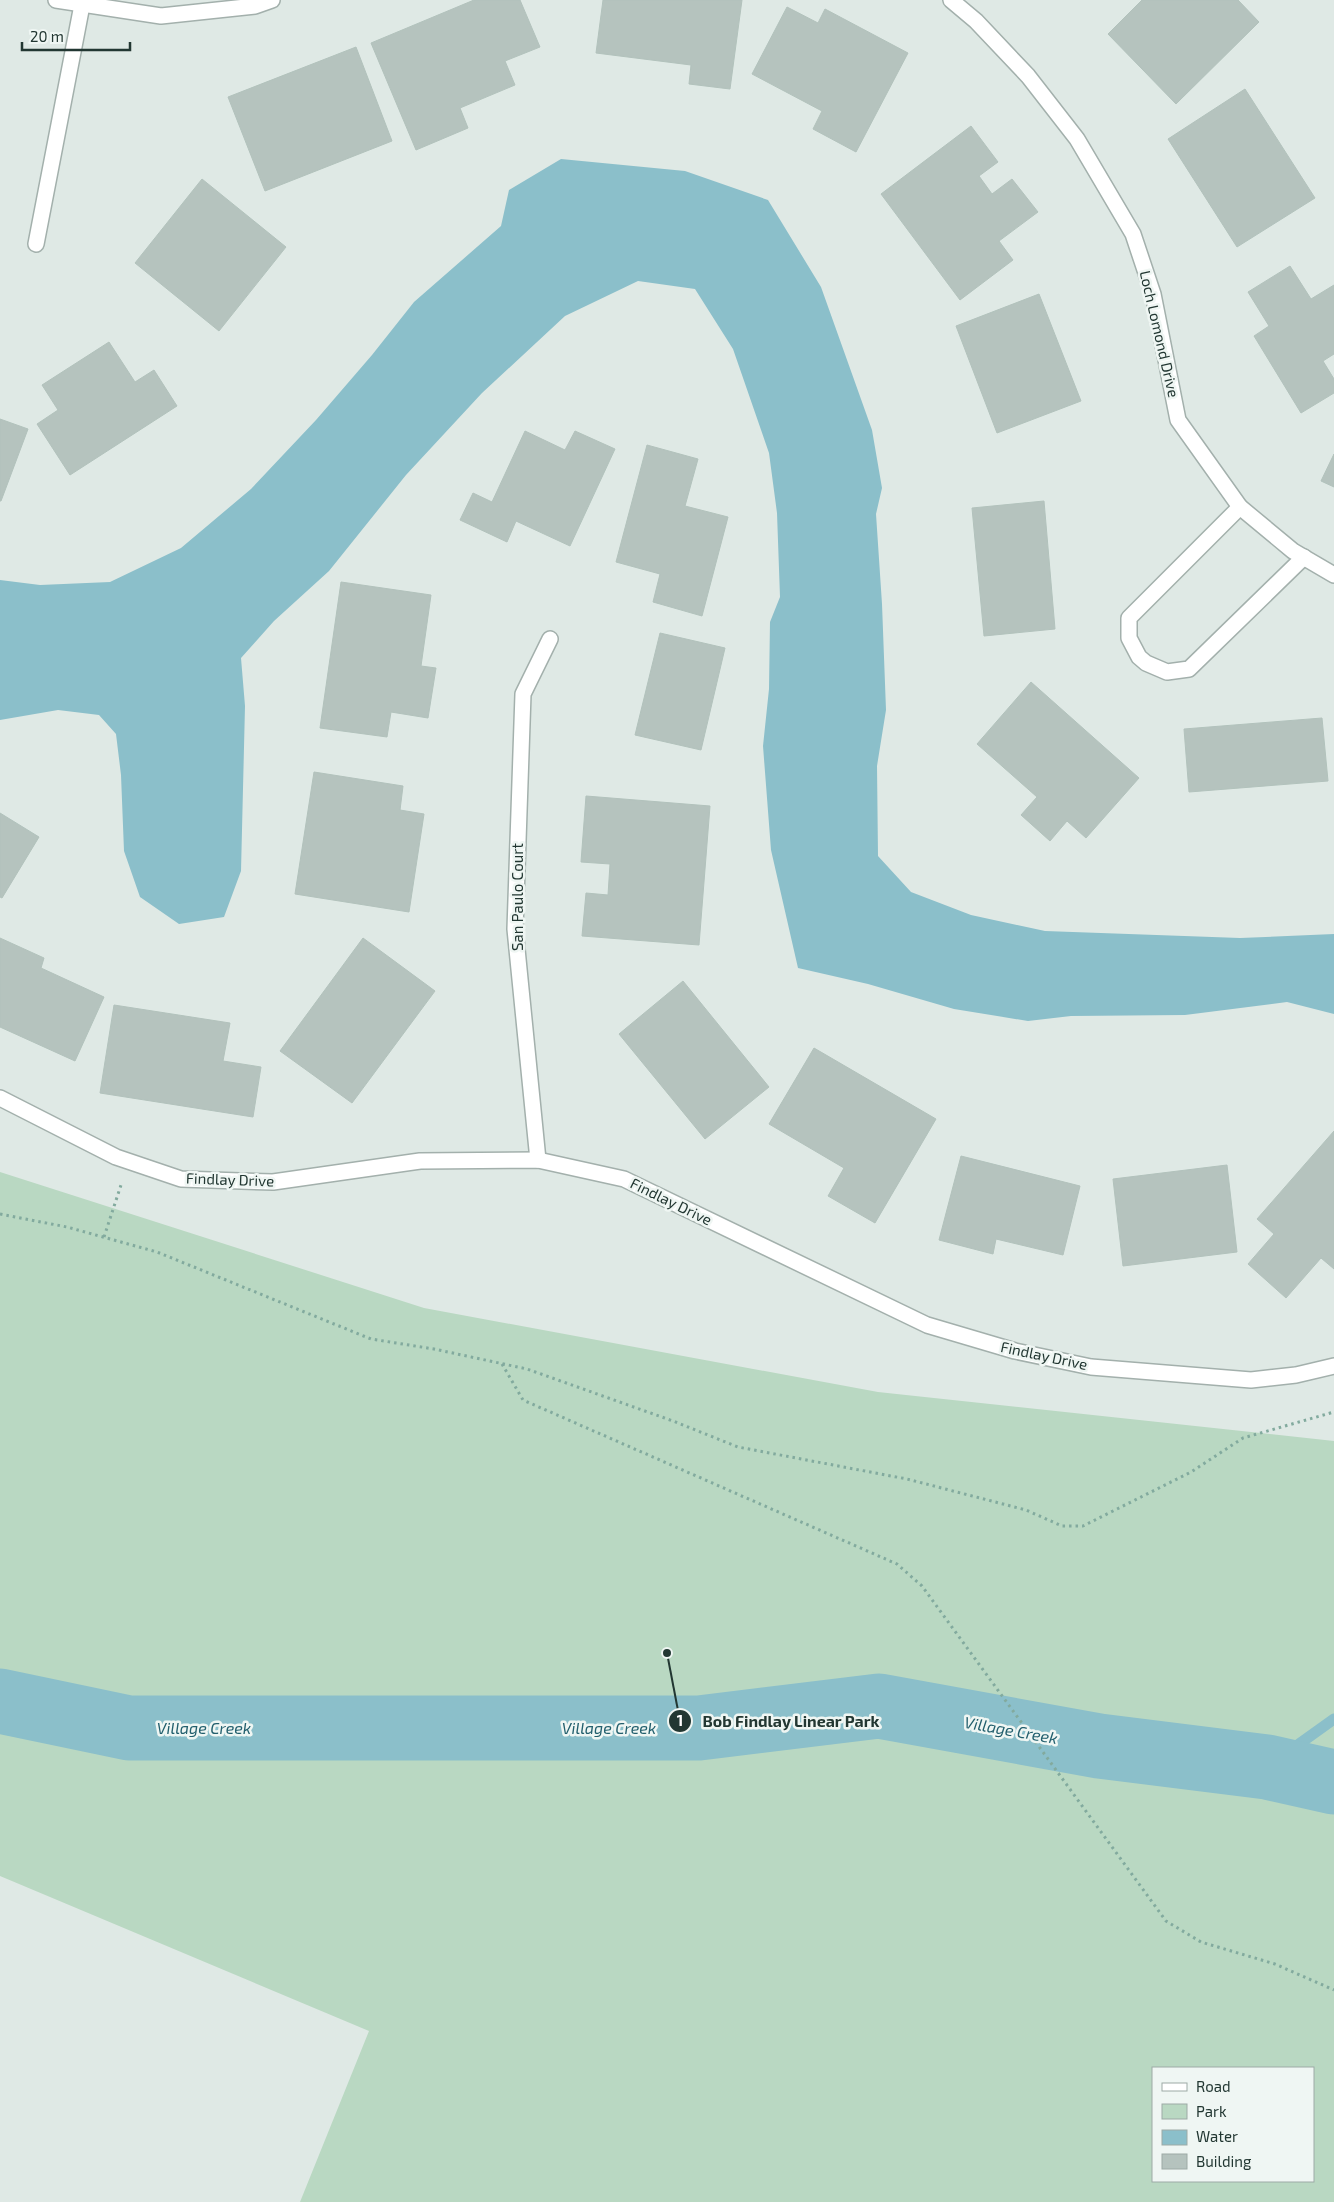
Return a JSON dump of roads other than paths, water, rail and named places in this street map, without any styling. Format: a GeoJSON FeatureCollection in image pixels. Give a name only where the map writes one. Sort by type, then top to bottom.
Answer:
{"type":"FeatureCollection","features":[{"type":"Feature","properties":{"kind":"street"},"geometry":{"type":"LineString","coordinates":[[56,0],[161,16],[255,6],[272,0]]}},
{"type":"Feature","properties":{"kind":"street","name":"Loch Lomond Drive"},"geometry":{"type":"LineString","coordinates":[[951,0],[976,21],[1028,76],[1071,131],[1133,234],[1153,294],[1178,420],[1240,507],[1292,551],[1334,576]]}},
{"type":"Feature","properties":{"kind":"street"},"geometry":{"type":"LineString","coordinates":[[36,244],[82,5]]}},
{"type":"Feature","properties":{"kind":"street"},"geometry":{"type":"LineString","coordinates":[[1240,507],[1129,618],[1129,638],[1139,657],[1146,663],[1154,668],[1168,672],[1189,669],[1304,557]]}},
{"type":"Feature","properties":{"kind":"street","name":"San Paulo Court"},"geometry":{"type":"LineString","coordinates":[[538,1160],[515,929],[524,694],[550,639]]}},
{"type":"Feature","properties":{"kind":"street","name":"Findlay Drive"},"geometry":{"type":"LineString","coordinates":[[0,1098],[129,1161],[181,1179],[273,1182],[420,1161],[538,1160],[624,1179],[928,1325],[1015,1351],[1091,1367],[1251,1380],[1296,1375],[1334,1366]]}},
{"type":"Feature","properties":{"kind":"water"},"geometry":{"type":"Polygon","coordinates":[[[561,159],[685,171],[768,200],[821,287],[872,430],[882,488],[876,514],[886,710],[877,766],[878,856],[911,892],[971,915],[1045,931],[1240,938],[1334,934],[1334,1014],[1287,1002],[1185,1015],[1071,1016],[1028,1021],[954,1009],[868,984],[798,968],[771,850],[763,746],[769,689],[770,622],[780,597],[777,513],[769,453],[733,349],[695,289],[638,281],[565,316],[482,393],[406,475],[329,571],[274,621],[241,658],[245,706],[241,871],[224,917],[179,924],[140,897],[124,851],[121,775],[116,734],[99,715],[58,710],[0,720],[0,580],[40,585],[110,582],[181,548],[251,489],[316,420],[372,355],[414,302],[501,226],[509,190],[561,159]]]}},
{"type":"Feature","properties":{"kind":"waterway","name":"Village Creek"},"geometry":{"type":"LineString","coordinates":[[0,1701],[129,1728],[699,1728],[879,1706],[1099,1746],[1267,1767],[1334,1782]]}},
{"type":"Feature","properties":{"kind":"waterway"},"geometry":{"type":"LineString","coordinates":[[1267,1767],[1334,1719]]}},
{"type":"Feature","properties":{"kind":"place","name":"Bob Findlay Linear Park"},"geometry":{"type":"Point","coordinates":[667,1653]}}]}
